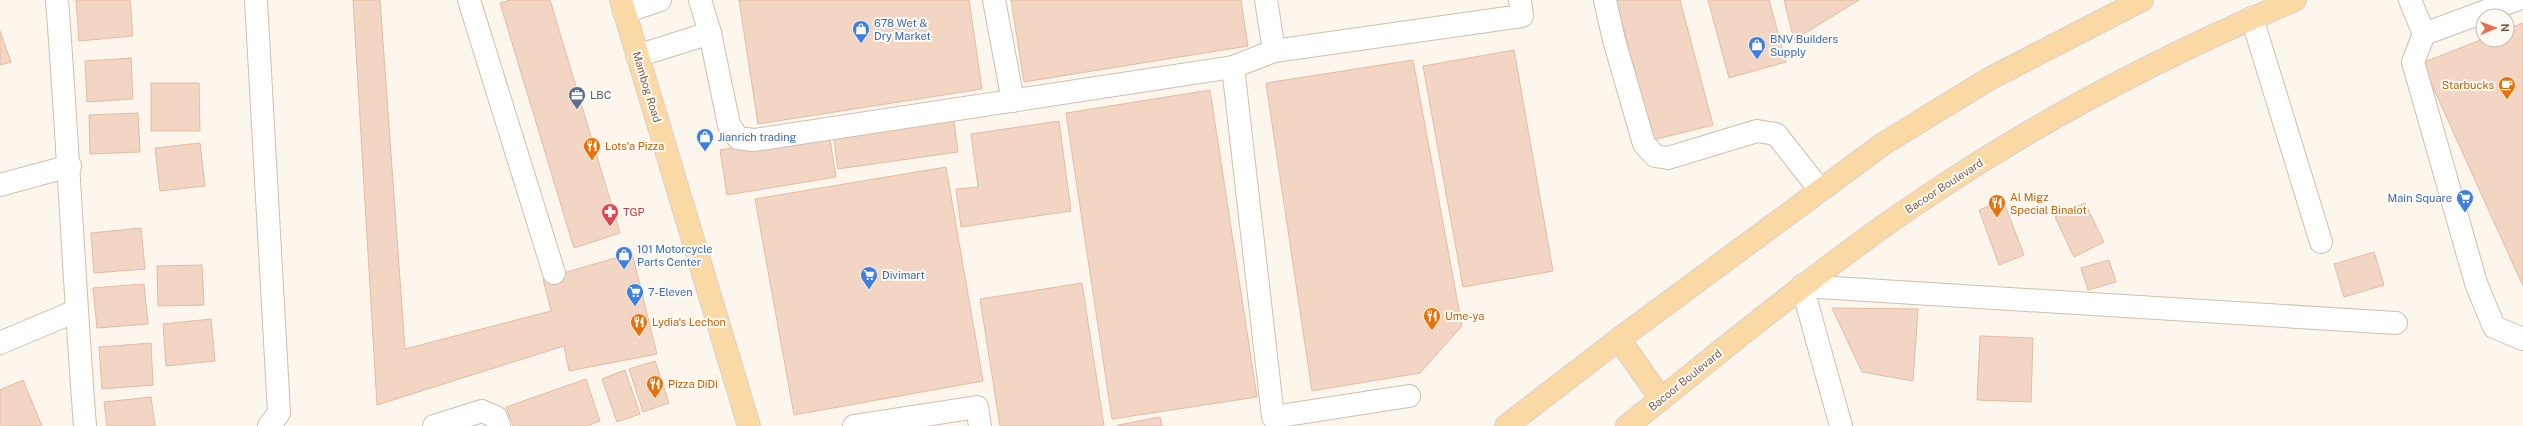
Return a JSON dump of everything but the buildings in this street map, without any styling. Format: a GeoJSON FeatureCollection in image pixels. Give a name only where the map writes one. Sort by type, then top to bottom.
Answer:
{"type":"FeatureCollection","features":[{"type":"Feature","properties":{"kind":"main road"},"geometry":{"type":"LineString","coordinates":[[1506,426],[1619,339],[1883,144],[1989,79],[2142,0]]}},
{"type":"Feature","properties":{"kind":"main road","name":"Bacoor Boulevard"},"geometry":{"type":"LineString","coordinates":[[1627,426],[1802,286],[1932,193],[2015,141],[2105,89],[2252,18],[2295,0]]}},
{"type":"Feature","properties":{"kind":"main road","name":"Mambog Road"},"geometry":{"type":"LineString","coordinates":[[622,6],[749,426]]}},
{"type":"Feature","properties":{"kind":"main road"},"geometry":{"type":"LineString","coordinates":[[1619,339],[1661,399]]}},
{"type":"Feature","properties":{"kind":"street"},"geometry":{"type":"LineString","coordinates":[[57,0],[70,166],[76,312],[86,426]]}},
{"type":"Feature","properties":{"kind":"street"},"geometry":{"type":"LineString","coordinates":[[256,0],[279,414],[269,426]]}},
{"type":"Feature","properties":{"kind":"street"},"geometry":{"type":"LineString","coordinates":[[469,0],[554,273]]}},
{"type":"Feature","properties":{"kind":"street"},"geometry":{"type":"LineString","coordinates":[[622,6],[660,0]]}},
{"type":"Feature","properties":{"kind":"street"},"geometry":{"type":"LineString","coordinates":[[700,0],[710,33],[729,125],[738,138],[754,140],[1233,67],[1274,51],[1522,16],[1520,0]]}},
{"type":"Feature","properties":{"kind":"street"},"geometry":{"type":"LineString","coordinates":[[994,0],[1013,100]]}},
{"type":"Feature","properties":{"kind":"street"},"geometry":{"type":"LineString","coordinates":[[1266,0],[1274,51]]}},
{"type":"Feature","properties":{"kind":"street"},"geometry":{"type":"LineString","coordinates":[[1605,0],[1614,40],[1644,144],[1655,156],[1668,158],[1757,131],[1776,134],[1820,190]]}},
{"type":"Feature","properties":{"kind":"street"},"geometry":{"type":"LineString","coordinates":[[2410,0],[2424,34],[2413,62],[2476,283],[2494,327],[2523,339]]}},
{"type":"Feature","properties":{"kind":"street"},"geometry":{"type":"LineString","coordinates":[[2424,34],[2516,0]]}},
{"type":"Feature","properties":{"kind":"street"},"geometry":{"type":"LineString","coordinates":[[2252,18],[2321,242]]}},
{"type":"Feature","properties":{"kind":"street"},"geometry":{"type":"LineString","coordinates":[[637,56],[710,33]]}},
{"type":"Feature","properties":{"kind":"street"},"geometry":{"type":"LineString","coordinates":[[1233,67],[1273,417],[1409,396]]}},
{"type":"Feature","properties":{"kind":"street"},"geometry":{"type":"LineString","coordinates":[[0,185],[70,166]]}},
{"type":"Feature","properties":{"kind":"street"},"geometry":{"type":"LineString","coordinates":[[1841,426],[1802,286],[2396,323]]}},
{"type":"Feature","properties":{"kind":"street"},"geometry":{"type":"LineString","coordinates":[[0,343],[76,312]]}},
{"type":"Feature","properties":{"kind":"street"},"geometry":{"type":"LineString","coordinates":[[854,426],[976,407],[980,426]]}},
{"type":"Feature","properties":{"kind":"street"},"geometry":{"type":"LineString","coordinates":[[434,426],[482,410],[496,417],[499,426]]}},
{"type":"Feature","properties":{"kind":"place","name":"678 Wet & Dry Market"},"geometry":{"type":"Point","coordinates":[861,44]}},
{"type":"Feature","properties":{"kind":"place","name":"BNV Builders Supply"},"geometry":{"type":"Point","coordinates":[1757,60]}},
{"type":"Feature","properties":{"kind":"place","name":"Starbucks"},"geometry":{"type":"Point","coordinates":[2507,100]}},
{"type":"Feature","properties":{"kind":"place","name":"LBC"},"geometry":{"type":"Point","coordinates":[577,110]}},
{"type":"Feature","properties":{"kind":"place","name":"Jianrich trading"},"geometry":{"type":"Point","coordinates":[705,152]}},
{"type":"Feature","properties":{"kind":"place","name":"Lots'a Pizza"},"geometry":{"type":"Point","coordinates":[592,161]}},
{"type":"Feature","properties":{"kind":"place","name":"Main Square"},"geometry":{"type":"Point","coordinates":[2465,213]}},
{"type":"Feature","properties":{"kind":"place","name":"Al Migz Special Binalot"},"geometry":{"type":"Point","coordinates":[1997,218]}},
{"type":"Feature","properties":{"kind":"place","name":"TGP"},"geometry":{"type":"Point","coordinates":[610,227]}},
{"type":"Feature","properties":{"kind":"place","name":"101 Motorcycle Parts Center"},"geometry":{"type":"Point","coordinates":[624,270]}},
{"type":"Feature","properties":{"kind":"place","name":"Divimart"},"geometry":{"type":"Point","coordinates":[869,290]}},
{"type":"Feature","properties":{"kind":"place","name":"7-Eleven"},"geometry":{"type":"Point","coordinates":[635,307]}},
{"type":"Feature","properties":{"kind":"place","name":"Ume-ya"},"geometry":{"type":"Point","coordinates":[1432,331]}},
{"type":"Feature","properties":{"kind":"place","name":"Lydia's Lechon"},"geometry":{"type":"Point","coordinates":[639,337]}},
{"type":"Feature","properties":{"kind":"place","name":"Pizza DiDi"},"geometry":{"type":"Point","coordinates":[655,399]}}]}
